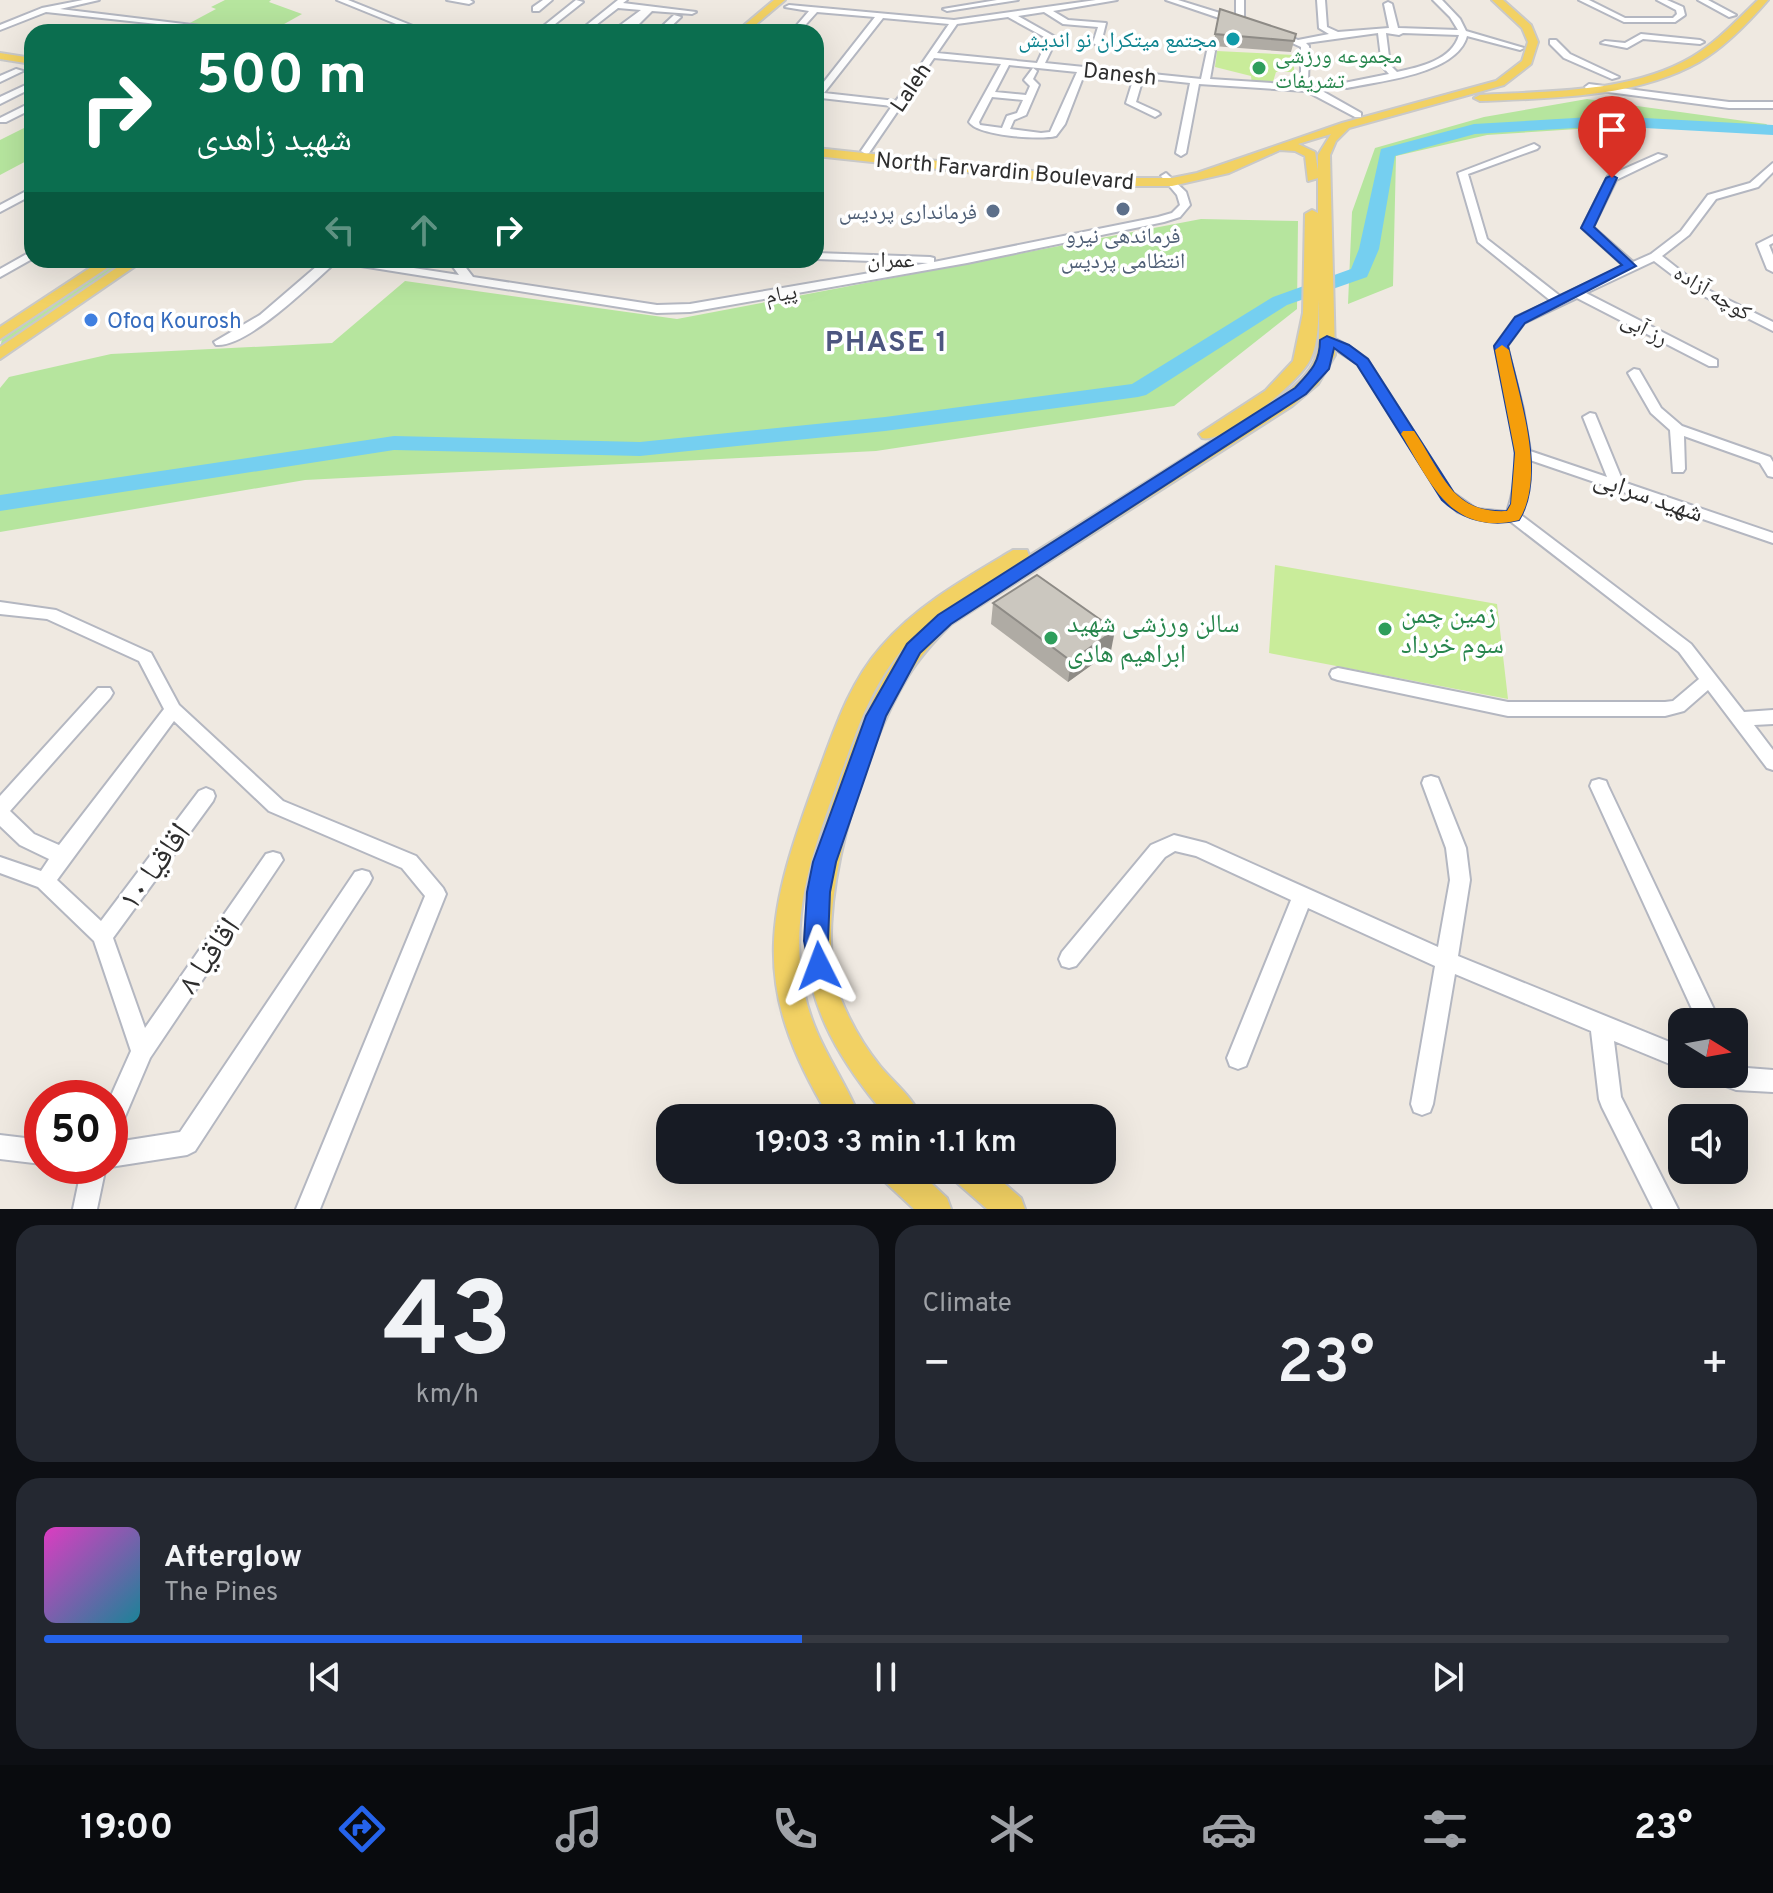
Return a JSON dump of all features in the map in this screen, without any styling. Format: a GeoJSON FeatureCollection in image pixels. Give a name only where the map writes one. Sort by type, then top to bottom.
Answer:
{"type":"FeatureCollection","features":[{"type":"Feature","properties":{"kind":"main road"},"geometry":{"type":"LineString","coordinates":[[1448,99],[1493,87],[1515,61],[1520,48],[1520,32],[1487,0]]}},
{"type":"Feature","properties":{"kind":"main road"},"geometry":{"type":"LineString","coordinates":[[1497,0],[1522,22],[1532,36],[1533,47],[1527,62],[1503,77]]}},
{"type":"Feature","properties":{"kind":"main road"},"geometry":{"type":"LineString","coordinates":[[1448,99],[1615,77],[1675,60],[1749,0]]}},
{"type":"Feature","properties":{"kind":"main road"},"geometry":{"type":"LineString","coordinates":[[1503,77],[1525,90],[1589,87],[1630,81],[1689,63],[1763,0]]}},
{"type":"Feature","properties":{"kind":"main road"},"geometry":{"type":"LineString","coordinates":[[753,24],[785,3]]}},
{"type":"Feature","properties":{"kind":"main road"},"geometry":{"type":"LineString","coordinates":[[1732,15],[1745,18]]}},
{"type":"Feature","properties":{"kind":"main road"},"geometry":{"type":"LineString","coordinates":[[733,24],[737,20]]}},
{"type":"Feature","properties":{"kind":"main road"},"geometry":{"type":"LineString","coordinates":[[0,54],[24,57]]}},
{"type":"Feature","properties":{"kind":"main road","name":"North Farvardin Boulevard"},"geometry":{"type":"LineString","coordinates":[[1285,142],[1302,128],[1503,77]]}},
{"type":"Feature","properties":{"kind":"main road","name":"North Farvardin Boulevard"},"geometry":{"type":"LineString","coordinates":[[824,153],[1060,180],[1169,179],[1225,170],[1285,142],[1448,99]]}},
{"type":"Feature","properties":{"kind":"main road"},"geometry":{"type":"LineString","coordinates":[[1326,148],[1346,125]]}},
{"type":"Feature","properties":{"kind":"main road"},"geometry":{"type":"LineString","coordinates":[[837,1104],[799,1023],[788,979],[787,913],[812,820],[851,716],[888,651],[931,611],[1279,388],[1302,361],[1317,339],[1318,297],[1326,262],[1326,148],[1316,135],[1302,128]]}},
{"type":"Feature","properties":{"kind":"main road"},"geometry":{"type":"LineString","coordinates":[[1285,142],[1311,155],[1310,274],[1318,297]]}},
{"type":"Feature","properties":{"kind":"main road","name":"North Farvardin Boulevard"},"geometry":{"type":"LineString","coordinates":[[824,146],[1069,173],[1169,179]]}},
{"type":"Feature","properties":{"kind":"main road"},"geometry":{"type":"LineString","coordinates":[[0,334],[100,268]]}},
{"type":"Feature","properties":{"kind":"main road"},"geometry":{"type":"LineString","coordinates":[[0,354],[125,268]]}},
{"type":"Feature","properties":{"kind":"main road"},"geometry":{"type":"LineString","coordinates":[[895,1104],[866,1072],[836,1024],[825,992],[816,941],[818,892],[824,862],[876,716],[900,669],[913,648],[944,619],[1300,391],[1321,369],[1327,355],[1317,339]]}},
{"type":"Feature","properties":{"kind":"main road"},"geometry":{"type":"LineString","coordinates":[[910,1184],[936,1209]]}},
{"type":"Feature","properties":{"kind":"main road"},"geometry":{"type":"LineString","coordinates":[[982,1184],[1010,1209]]}},
{"type":"Feature","properties":{"kind":"street"},"geometry":{"type":"LineString","coordinates":[[0,28],[45,10],[95,0]]}},
{"type":"Feature","properties":{"kind":"street"},"geometry":{"type":"LineString","coordinates":[[341,0],[397,24]]}},
{"type":"Feature","properties":{"kind":"street"},"geometry":{"type":"LineString","coordinates":[[451,0],[463,1]]}},
{"type":"Feature","properties":{"kind":"street"},"geometry":{"type":"LineString","coordinates":[[536,9],[548,0]]}},
{"type":"Feature","properties":{"kind":"street"},"geometry":{"type":"LineString","coordinates":[[657,9],[667,0]]}},
{"type":"Feature","properties":{"kind":"street"},"geometry":{"type":"LineString","coordinates":[[803,24],[819,9],[840,0]]}},
{"type":"Feature","properties":{"kind":"street"},"geometry":{"type":"LineString","coordinates":[[937,0],[958,22]]}},
{"type":"Feature","properties":{"kind":"street"},"geometry":{"type":"LineString","coordinates":[[947,9],[1014,0]]}},
{"type":"Feature","properties":{"kind":"street"},"geometry":{"type":"LineString","coordinates":[[1061,0],[1070,6]]}},
{"type":"Feature","properties":{"kind":"street"},"geometry":{"type":"LineString","coordinates":[[785,3],[958,22],[1113,0]]}},
{"type":"Feature","properties":{"kind":"street"},"geometry":{"type":"LineString","coordinates":[[1170,0],[1252,26]]}},
{"type":"Feature","properties":{"kind":"street"},"geometry":{"type":"LineString","coordinates":[[1240,0],[1240,22]]}},
{"type":"Feature","properties":{"kind":"street"},"geometry":{"type":"LineString","coordinates":[[1321,0],[1323,28],[1336,34]]}},
{"type":"Feature","properties":{"kind":"street"},"geometry":{"type":"LineString","coordinates":[[1347,85],[1442,61],[1459,48],[1463,33],[1437,0]]}},
{"type":"Feature","properties":{"kind":"street"},"geometry":{"type":"LineString","coordinates":[[1583,0],[1624,20],[1662,22],[1675,20],[1681,15],[1680,9],[1661,0]]}},
{"type":"Feature","properties":{"kind":"street"},"geometry":{"type":"LineString","coordinates":[[1702,0],[1732,15]]}},
{"type":"Feature","properties":{"kind":"street"},"geometry":{"type":"LineString","coordinates":[[592,24],[619,1],[692,12]]}},
{"type":"Feature","properties":{"kind":"street"},"geometry":{"type":"LineString","coordinates":[[1093,1],[1106,11],[1097,43]]}},
{"type":"Feature","properties":{"kind":"street"},"geometry":{"type":"LineString","coordinates":[[550,24],[579,2]]}},
{"type":"Feature","properties":{"kind":"street"},"geometry":{"type":"LineString","coordinates":[[1388,4],[1393,28],[1399,33]]}},
{"type":"Feature","properties":{"kind":"street"},"geometry":{"type":"LineString","coordinates":[[370,11],[379,6]]}},
{"type":"Feature","properties":{"kind":"street"},"geometry":{"type":"LineString","coordinates":[[45,10],[176,24]]}},
{"type":"Feature","properties":{"kind":"street"},"geometry":{"type":"LineString","coordinates":[[1046,10],[1066,22],[1103,25]]}},
{"type":"Feature","properties":{"kind":"street"},"geometry":{"type":"LineString","coordinates":[[625,24],[640,12],[648,11],[634,24]]}},
{"type":"Feature","properties":{"kind":"street"},"geometry":{"type":"LineString","coordinates":[[824,87],[881,15]]}},
{"type":"Feature","properties":{"kind":"street"},"geometry":{"type":"LineString","coordinates":[[1006,127],[1010,118],[1021,115],[1035,85],[1028,80],[1053,38],[1011,15]]}},
{"type":"Feature","properties":{"kind":"street"},"geometry":{"type":"LineString","coordinates":[[669,24],[677,17]]}},
{"type":"Feature","properties":{"kind":"street","name":"Laleh"},"geometry":{"type":"LineString","coordinates":[[866,151],[958,22]]}},
{"type":"Feature","properties":{"kind":"street"},"geometry":{"type":"LineString","coordinates":[[1263,29],[1301,42],[1336,34],[1463,33],[1520,48]]}},
{"type":"Feature","properties":{"kind":"street"},"geometry":{"type":"LineString","coordinates":[[1382,33],[1386,66],[1395,75]]}},
{"type":"Feature","properties":{"kind":"street"},"geometry":{"type":"LineString","coordinates":[[1605,43],[1627,46],[1641,36],[1700,42]]}},
{"type":"Feature","properties":{"kind":"street"},"geometry":{"type":"LineString","coordinates":[[1301,42],[1306,51],[1304,83],[1358,115]]}},
{"type":"Feature","properties":{"kind":"street"},"geometry":{"type":"LineString","coordinates":[[1553,42],[1580,64],[1615,77]]}},
{"type":"Feature","properties":{"kind":"street"},"geometry":{"type":"LineString","coordinates":[[1181,153],[1211,51]]}},
{"type":"Feature","properties":{"kind":"street","name":"Danesh"},"geometry":{"type":"LineString","coordinates":[[932,55],[1036,68],[1308,88]]}},
{"type":"Feature","properties":{"kind":"street"},"geometry":{"type":"LineString","coordinates":[[1006,62],[974,125],[983,129],[1048,136],[1056,131],[1082,69]]}},
{"type":"Feature","properties":{"kind":"street"},"geometry":{"type":"LineString","coordinates":[[0,79],[19,71]]}},
{"type":"Feature","properties":{"kind":"street"},"geometry":{"type":"LineString","coordinates":[[1139,75],[1131,103],[1155,114]]}},
{"type":"Feature","properties":{"kind":"street"},"geometry":{"type":"LineString","coordinates":[[1630,81],[1657,95]]}},
{"type":"Feature","properties":{"kind":"street"},"geometry":{"type":"LineString","coordinates":[[1589,87],[1729,105],[1773,105]]}},
{"type":"Feature","properties":{"kind":"street"},"geometry":{"type":"LineString","coordinates":[[1,96],[24,89]]}},
{"type":"Feature","properties":{"kind":"street"},"geometry":{"type":"LineString","coordinates":[[989,94],[1029,98]]}},
{"type":"Feature","properties":{"kind":"street"},"geometry":{"type":"LineString","coordinates":[[1,96],[24,102]]}},
{"type":"Feature","properties":{"kind":"street"},"geometry":{"type":"LineString","coordinates":[[824,97],[899,104]]}},
{"type":"Feature","properties":{"kind":"street"},"geometry":{"type":"LineString","coordinates":[[3,120],[24,108]]}},
{"type":"Feature","properties":{"kind":"street"},"geometry":{"type":"LineString","coordinates":[[1534,147],[1463,173],[1482,240],[1560,302]]}},
{"type":"Feature","properties":{"kind":"street"},"geometry":{"type":"LineString","coordinates":[[1630,266],[1587,228],[1612,178],[1661,156]]}},
{"type":"Feature","properties":{"kind":"street"},"geometry":{"type":"LineString","coordinates":[[1513,516],[1519,504],[1523,453],[1501,346],[1520,320],[1655,256],[1685,233],[1712,197],[1754,185],[1773,166]]}},
{"type":"Feature","properties":{"kind":"street","name":"پیام"},"geometry":{"type":"LineString","coordinates":[[392,268],[674,309],[967,260],[1176,215],[1183,211],[1186,200],[1169,179]]}},
{"type":"Feature","properties":{"kind":"street"},"geometry":{"type":"LineString","coordinates":[[0,209],[24,196]]}},
{"type":"Feature","properties":{"kind":"street"},"geometry":{"type":"LineString","coordinates":[[1773,239],[1763,244],[1773,269]]}},
{"type":"Feature","properties":{"kind":"street","name":"عمران"},"geometry":{"type":"LineString","coordinates":[[824,256],[967,260]]}},
{"type":"Feature","properties":{"kind":"street","name":"کوچه آزاده"},"geometry":{"type":"LineString","coordinates":[[1655,256],[1696,288],[1773,327]]}},
{"type":"Feature","properties":{"kind":"street"},"geometry":{"type":"LineString","coordinates":[[0,274],[24,259]]}},
{"type":"Feature","properties":{"kind":"street"},"geometry":{"type":"LineString","coordinates":[[220,342],[255,323],[321,268]]}},
{"type":"Feature","properties":{"kind":"street"},"geometry":{"type":"LineString","coordinates":[[460,268],[469,280]]}},
{"type":"Feature","properties":{"kind":"street","name":"رز آبی"},"geometry":{"type":"LineString","coordinates":[[1577,293],[1713,363]]}},
{"type":"Feature","properties":{"kind":"street"},"geometry":{"type":"LineString","coordinates":[[1317,339],[1344,348],[1363,362],[1448,496],[1463,511],[1488,518],[1513,516],[1685,648],[1773,763]]}},
{"type":"Feature","properties":{"kind":"street"},"geometry":{"type":"LineString","coordinates":[[1634,373],[1656,410],[1677,429],[1765,460],[1773,473]]}},
{"type":"Feature","properties":{"kind":"street"},"geometry":{"type":"LineString","coordinates":[[1590,417],[1616,482]]}},
{"type":"Feature","properties":{"kind":"street"},"geometry":{"type":"LineString","coordinates":[[1677,429],[1678,469]]}},
{"type":"Feature","properties":{"kind":"street","name":"شهید سرابی"},"geometry":{"type":"LineString","coordinates":[[1523,453],[1616,482],[1773,538]]}},
{"type":"Feature","properties":{"kind":"street"},"geometry":{"type":"LineString","coordinates":[[0,608],[50,614],[145,657],[173,710],[276,806],[409,862],[436,894],[308,1209]]}},
{"type":"Feature","properties":{"kind":"street"},"geometry":{"type":"LineString","coordinates":[[1338,674],[1508,709],[1546,710],[1665,709],[1678,706],[1709,680]]}},
{"type":"Feature","properties":{"kind":"street"},"geometry":{"type":"LineString","coordinates":[[63,854],[45,850],[18,836],[0,811],[104,693]]}},
{"type":"Feature","properties":{"kind":"street"},"geometry":{"type":"LineString","coordinates":[[45,881],[173,710]]}},
{"type":"Feature","properties":{"kind":"street"},"geometry":{"type":"LineString","coordinates":[[1740,719],[1773,717]]}},
{"type":"Feature","properties":{"kind":"street"},"geometry":{"type":"LineString","coordinates":[[1422,1104],[1460,880],[1456,848],[1431,783]]}},
{"type":"Feature","properties":{"kind":"street"},"geometry":{"type":"LineString","coordinates":[[1599,786],[1702,1008]]}},
{"type":"Feature","properties":{"kind":"street","name":"اقاقیا ۱۰"},"geometry":{"type":"LineString","coordinates":[[102,936],[206,796]]}},
{"type":"Feature","properties":{"kind":"street"},"geometry":{"type":"LineString","coordinates":[[1069,959],[1158,851],[1174,843],[1199,849],[1446,961],[1668,1052]]}},
{"type":"Feature","properties":{"kind":"street","name":"اقاقیا ۸"},"geometry":{"type":"LineString","coordinates":[[128,1083],[142,1051],[273,860]]}},
{"type":"Feature","properties":{"kind":"street"},"geometry":{"type":"LineString","coordinates":[[0,865],[45,881],[102,936],[142,1051]]}},
{"type":"Feature","properties":{"kind":"street"},"geometry":{"type":"LineString","coordinates":[[128,1152],[187,1143],[362,878]]}},
{"type":"Feature","properties":{"kind":"street"},"geometry":{"type":"LineString","coordinates":[[1238,1058],[1303,896]]}},
{"type":"Feature","properties":{"kind":"street"},"geometry":{"type":"LineString","coordinates":[[1601,1026],[1610,1099],[1666,1209]]}},
{"type":"Feature","properties":{"kind":"street"},"geometry":{"type":"LineString","coordinates":[[1748,1078],[1773,1081]]}},
{"type":"Feature","properties":{"kind":"street"},"geometry":{"type":"LineString","coordinates":[[0,1147],[24,1150]]}},
{"type":"Feature","properties":{"kind":"street"},"geometry":{"type":"LineString","coordinates":[[85,1209],[90,1184]]}},
{"type":"Feature","properties":{"kind":"green space"},"geometry":{"type":"Polygon","coordinates":[[[225,0],[271,0],[269,2],[302,14],[284,24],[188,24],[216,9],[211,7],[225,0]]]}},
{"type":"Feature","properties":{"kind":"green space","name":"مجموعه ورزشی تشریفات"},"geometry":{"type":"Polygon","coordinates":[[[1217,51],[1294,55],[1294,72],[1276,72],[1272,85],[1252,84],[1251,76],[1215,67],[1217,51]]]}},
{"type":"Feature","properties":{"kind":"green space"},"geometry":{"type":"Polygon","coordinates":[[[1587,99],[1766,124],[1773,129],[1773,134],[1623,126],[1487,135],[1396,156],[1393,286],[1348,304],[1352,212],[1375,148],[1484,117],[1587,99]]]}},
{"type":"Feature","properties":{"kind":"green space"},"geometry":{"type":"Polygon","coordinates":[[[24,128],[24,162],[0,175],[0,140],[24,128]]]}},
{"type":"Feature","properties":{"kind":"green space"},"geometry":{"type":"Polygon","coordinates":[[[1201,219],[1298,221],[1297,309],[1174,406],[876,451],[305,480],[0,532],[0,388],[9,377],[111,354],[332,343],[405,281],[677,319],[1201,219]]]}},
{"type":"Feature","properties":{"kind":"green space"},"geometry":{"type":"Polygon","coordinates":[[[108,268],[118,268],[0,348],[2,339],[108,268]]]}},
{"type":"Feature","properties":{"kind":"green space","name":"زمین چمن سوم خرداد"},"geometry":{"type":"Polygon","coordinates":[[[1275,565],[1497,604],[1508,699],[1269,653],[1275,565]]]}},
{"type":"Feature","properties":{"kind":"building"},"geometry":{"type":"Polygon","coordinates":[[[1220,9],[1296,34],[1294,41],[1215,34],[1220,9]]]}},
{"type":"Feature","properties":{"kind":"building"},"geometry":{"type":"Polygon","coordinates":[[[1037,575],[1115,630],[1071,661],[993,603],[1037,575]]]}},
{"type":"Feature","properties":{"kind":"waterway"},"geometry":{"type":"LineString","coordinates":[[0,503],[394,443],[640,449],[885,424],[1138,390],[1280,301],[1360,273],[1369,249],[1387,153],[1474,129],[1608,121],[1773,130]]}},
{"type":"Feature","properties":{"kind":"slow traffic"},"geometry":{"type":"LineString","coordinates":[[1409,434],[1448,496],[1463,511],[1488,518],[1513,516],[1519,504],[1523,453],[1502,350]]}},
{"type":"Feature","properties":{"kind":"place","name":"مجتمع میتکران نو اندیش"},"geometry":{"type":"Point","coordinates":[1233,39]}},
{"type":"Feature","properties":{"kind":"place","name":"مجموعه ورزشی تشریفات"},"geometry":{"type":"Point","coordinates":[1259,68]}},
{"type":"Feature","properties":{"kind":"place","name":"فرماندهی نیرو انتظامی پردیس"},"geometry":{"type":"Point","coordinates":[1123,209]}},
{"type":"Feature","properties":{"kind":"place","name":"فرمانداری پردیس"},"geometry":{"type":"Point","coordinates":[993,211]}},
{"type":"Feature","properties":{"kind":"place","name":"Ofoq Kourosh"},"geometry":{"type":"Point","coordinates":[91,320]}},
{"type":"Feature","properties":{"kind":"place","name":"زمین چمن سوم خرداد"},"geometry":{"type":"Point","coordinates":[1385,629]}},
{"type":"Feature","properties":{"kind":"place","name":"سالن ورزشی شهید ابراهیم هادی"},"geometry":{"type":"Point","coordinates":[1051,638]}},
{"type":"Feature","properties":{"kind":"district","name":"PHASE 1"},"geometry":{"type":"Point","coordinates":[887,341]}},
{"type":"Feature","properties":{"kind":"route"},"geometry":{"type":"LineString","coordinates":[[819,966],[816,941],[818,892],[824,862],[876,716],[913,648],[944,619],[1286,402],[1312,381],[1321,369],[1327,355],[1327,340],[1363,362],[1448,496],[1463,511],[1488,518],[1513,516],[1519,504],[1523,453],[1501,346],[1520,320],[1630,266],[1587,228],[1612,178]]}}]}
